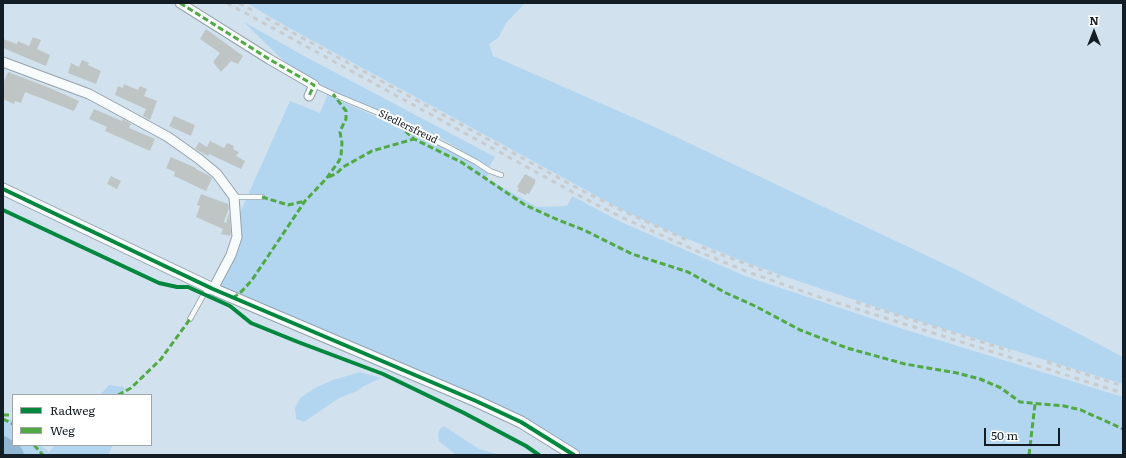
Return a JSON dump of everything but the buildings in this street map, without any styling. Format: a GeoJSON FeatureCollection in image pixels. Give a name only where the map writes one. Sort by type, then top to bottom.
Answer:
{"type":"FeatureCollection","features":[{"type":"Feature","properties":{"kind":"street","name":"Siedlersfreud"},"geometry":{"type":"LineString","coordinates":[[180,3],[269,60],[314,85]]}},
{"type":"Feature","properties":{"kind":"street"},"geometry":{"type":"LineString","coordinates":[[3,62],[89,94],[168,137],[217,174],[234,197],[237,237],[231,255],[213,289]]}},
{"type":"Feature","properties":{"kind":"street"},"geometry":{"type":"LineString","coordinates":[[309,96],[314,85]]}},
{"type":"Feature","properties":{"kind":"street"},"geometry":{"type":"LineString","coordinates":[[3,189],[213,289],[476,401],[521,422],[574,455]]}},
{"type":"Feature","properties":{"kind":"lane","name":"Siedlersfreud"},"geometry":{"type":"LineString","coordinates":[[314,85],[381,114],[501,175]]}},
{"type":"Feature","properties":{"kind":"lane"},"geometry":{"type":"LineString","coordinates":[[234,197],[262,197]]}},
{"type":"Feature","properties":{"kind":"lane"},"geometry":{"type":"LineString","coordinates":[[190,319],[204,294],[213,289]]}},
{"type":"Feature","properties":{"kind":"shaded area"},"geometry":{"type":"Polygon","coordinates":[[[247,3],[525,3],[506,23],[499,37],[489,44],[493,56],[657,128],[957,270],[1123,357],[1123,384],[909,318],[798,281],[750,264],[680,236],[628,213],[282,24],[247,3]]]}},
{"type":"Feature","properties":{"kind":"shaded area"},"geometry":{"type":"Polygon","coordinates":[[[244,22],[304,56],[495,157],[489,167],[444,140],[386,113],[341,95],[338,100],[400,127],[475,163],[489,172],[486,178],[537,207],[567,206],[572,196],[621,222],[745,276],[906,330],[1123,397],[1123,455],[583,455],[529,421],[227,290],[221,285],[222,279],[240,239],[240,213],[290,101],[320,113],[329,91],[296,73],[244,22]]]}},
{"type":"Feature","properties":{"kind":"shaded area"},"geometry":{"type":"Polygon","coordinates":[[[360,372],[381,378],[357,391],[339,398],[304,422],[296,419],[295,408],[300,398],[317,387],[333,380],[360,372]]]}},
{"type":"Feature","properties":{"kind":"shaded area"},"geometry":{"type":"Polygon","coordinates":[[[109,385],[124,387],[125,394],[101,394],[109,385]]]}},
{"type":"Feature","properties":{"kind":"shaded area"},"geometry":{"type":"Polygon","coordinates":[[[3,418],[12,420],[12,446],[42,446],[49,452],[54,446],[112,446],[108,455],[3,455],[3,418]]]}},
{"type":"Feature","properties":{"kind":"shaded area"},"geometry":{"type":"Polygon","coordinates":[[[444,426],[479,449],[500,455],[456,455],[439,441],[438,434],[440,429],[444,426]]]}},
{"type":"Feature","properties":{"kind":"waterway"},"geometry":{"type":"LineString","coordinates":[[3,445],[15,455]]}},
{"type":"Feature","properties":{"kind":"railway"},"geometry":{"type":"LineString","coordinates":[[227,3],[578,195],[621,217],[697,251],[748,272],[822,298],[1123,393]]}},
{"type":"Feature","properties":{"kind":"railway"},"geometry":{"type":"LineString","coordinates":[[239,3],[252,10]]}},
{"type":"Feature","properties":{"kind":"railway"},"geometry":{"type":"LineString","coordinates":[[266,18],[581,190],[689,241]]}},
{"type":"Feature","properties":{"kind":"railway"},"geometry":{"type":"LineString","coordinates":[[702,247],[780,277]]}},
{"type":"Feature","properties":{"kind":"railway"},"geometry":{"type":"LineString","coordinates":[[856,302],[1010,351]]}},
{"type":"Feature","properties":{"kind":"railway"},"geometry":{"type":"LineString","coordinates":[[1047,362],[1123,386]]}},
{"type":"Feature","properties":{"kind":"marked path"},"geometry":{"type":"LineString","coordinates":[[180,3],[269,59],[314,85],[309,96]]}},
{"type":"Feature","properties":{"kind":"marked path"},"geometry":{"type":"LineString","coordinates":[[233,298],[252,280],[305,201],[326,179],[339,161],[342,143],[340,132],[346,119],[346,111],[333,94]]}},
{"type":"Feature","properties":{"kind":"marked path"},"geometry":{"type":"LineString","coordinates":[[400,124],[414,139],[461,162],[525,205],[584,230],[632,254],[688,272],[800,330],[847,348],[905,364],[957,373],[980,379],[1001,388],[1020,402],[1064,406],[1081,410],[1123,429]]}},
{"type":"Feature","properties":{"kind":"marked path"},"geometry":{"type":"LineString","coordinates":[[329,177],[337,173],[343,167],[372,151],[414,139]]}},
{"type":"Feature","properties":{"kind":"marked path"},"geometry":{"type":"LineString","coordinates":[[262,197],[288,205],[305,201]]}},
{"type":"Feature","properties":{"kind":"marked path"},"geometry":{"type":"LineString","coordinates":[[120,394],[131,388],[161,359],[190,319]]}},
{"type":"Feature","properties":{"kind":"marked path"},"geometry":{"type":"LineString","coordinates":[[1029,455],[1035,404]]}},
{"type":"Feature","properties":{"kind":"marked path"},"geometry":{"type":"LineString","coordinates":[[3,415],[12,415]]}},
{"type":"Feature","properties":{"kind":"marked path"},"geometry":{"type":"LineString","coordinates":[[3,419],[12,424]]}},
{"type":"Feature","properties":{"kind":"marked path"},"geometry":{"type":"LineString","coordinates":[[35,446],[43,455]]}},
{"type":"Feature","properties":{"kind":"cycle path"},"geometry":{"type":"LineString","coordinates":[[3,189],[213,289],[476,401],[521,422],[574,455]]}},
{"type":"Feature","properties":{"kind":"cycle path"},"geometry":{"type":"LineString","coordinates":[[3,210],[159,283],[177,287],[188,287],[230,306],[251,323],[383,374],[464,413],[526,446],[539,455]]}}]}
